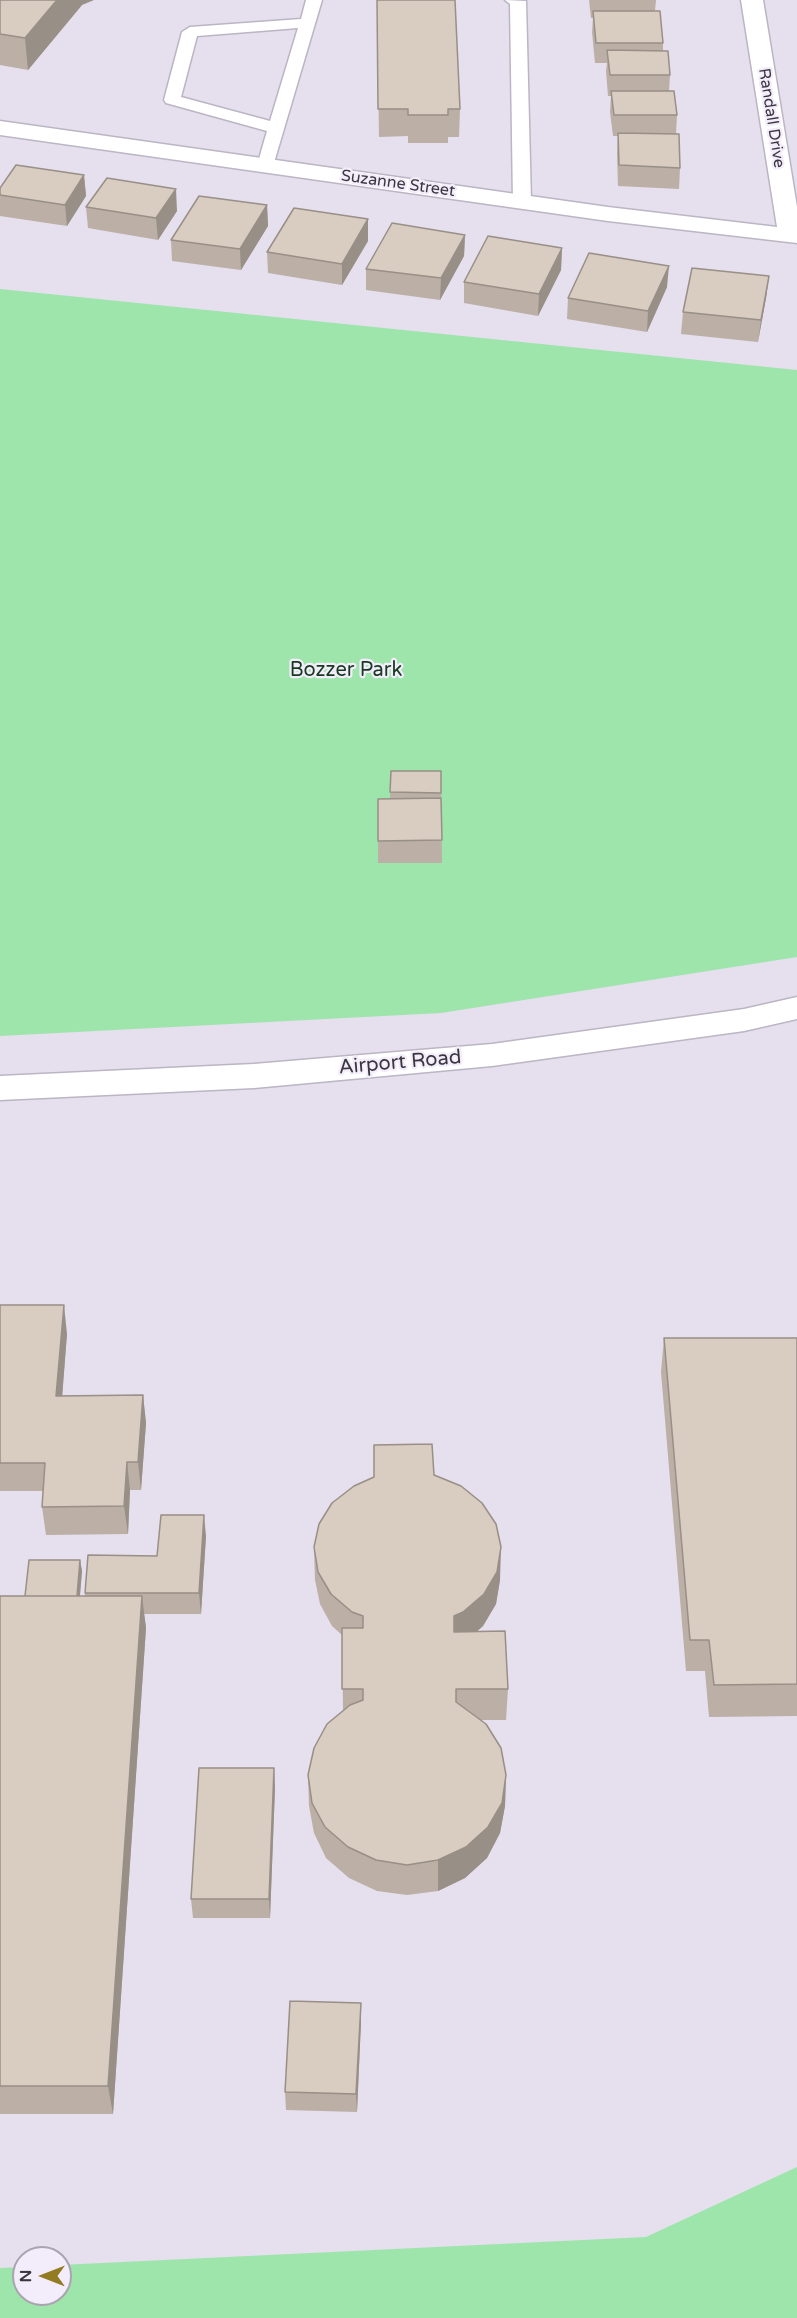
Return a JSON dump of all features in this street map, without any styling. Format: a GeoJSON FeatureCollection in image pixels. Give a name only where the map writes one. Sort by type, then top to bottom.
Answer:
{"type":"FeatureCollection","features":[{"type":"Feature","properties":{"kind":"street","name":"Randall Drive"},"geometry":{"type":"LineString","coordinates":[[752,0],[794,236]]}},
{"type":"Feature","properties":{"kind":"street","name":"Suzanne Street"},"geometry":{"type":"LineString","coordinates":[[0,128],[522,202],[794,236]]}},
{"type":"Feature","properties":{"kind":"street","name":"Airport Road"},"geometry":{"type":"LineString","coordinates":[[0,1088],[254,1076],[492,1055],[744,1020],[797,1008]]}},
{"type":"Feature","properties":{"kind":"lane"},"geometry":{"type":"LineString","coordinates":[[265,166],[315,0]]}},
{"type":"Feature","properties":{"kind":"lane"},"geometry":{"type":"LineString","coordinates":[[513,0],[518,1],[522,202]]}},
{"type":"Feature","properties":{"kind":"lane"},"geometry":{"type":"LineString","coordinates":[[276,128],[172,100],[190,32],[307,23]]}},
{"type":"Feature","properties":{"kind":"green space","name":"Bozzer Park"},"geometry":{"type":"Polygon","coordinates":[[[0,289],[797,370],[797,957],[441,1013],[0,1036],[0,289]]]}},
{"type":"Feature","properties":{"kind":"green space"},"geometry":{"type":"Polygon","coordinates":[[[797,2167],[797,2318],[0,2318],[0,2268],[12,2268],[12,2306],[72,2306],[72,2264],[646,2237],[797,2167]]]}},
{"type":"Feature","properties":{"kind":"building"},"geometry":{"type":"Polygon","coordinates":[[[0,0],[57,0],[25,38],[0,34],[0,0]]]}},
{"type":"Feature","properties":{"kind":"building"},"geometry":{"type":"Polygon","coordinates":[[[377,0],[455,0],[460,109],[448,109],[448,115],[408,115],[408,109],[378,109],[377,0]]]}},
{"type":"Feature","properties":{"kind":"building"},"geometry":{"type":"Polygon","coordinates":[[[593,11],[660,11],[663,43],[596,43],[593,11]]]}},
{"type":"Feature","properties":{"kind":"building"},"geometry":{"type":"Polygon","coordinates":[[[607,50],[668,51],[670,75],[610,75],[607,50]]]}},
{"type":"Feature","properties":{"kind":"building"},"geometry":{"type":"Polygon","coordinates":[[[611,91],[674,91],[677,115],[614,115],[611,91]]]}},
{"type":"Feature","properties":{"kind":"building"},"geometry":{"type":"Polygon","coordinates":[[[618,133],[679,134],[680,168],[619,165],[618,133]]]}},
{"type":"Feature","properties":{"kind":"building"},"geometry":{"type":"Polygon","coordinates":[[[16,165],[84,175],[65,205],[0,195],[0,188],[16,165]]]}},
{"type":"Feature","properties":{"kind":"building"},"geometry":{"type":"Polygon","coordinates":[[[107,178],[176,189],[156,218],[86,207],[107,178]]]}},
{"type":"Feature","properties":{"kind":"building"},"geometry":{"type":"Polygon","coordinates":[[[199,196],[267,205],[240,249],[171,240],[199,196]]]}},
{"type":"Feature","properties":{"kind":"building"},"geometry":{"type":"Polygon","coordinates":[[[294,208],[368,219],[342,264],[267,252],[294,208]]]}},
{"type":"Feature","properties":{"kind":"building"},"geometry":{"type":"Polygon","coordinates":[[[392,223],[465,235],[441,278],[366,269],[392,223]]]}},
{"type":"Feature","properties":{"kind":"building"},"geometry":{"type":"Polygon","coordinates":[[[488,236],[562,248],[539,294],[464,282],[488,236]]]}},
{"type":"Feature","properties":{"kind":"building"},"geometry":{"type":"Polygon","coordinates":[[[589,253],[669,266],[648,311],[568,298],[589,253]]]}},
{"type":"Feature","properties":{"kind":"building"},"geometry":{"type":"Polygon","coordinates":[[[692,268],[769,276],[761,320],[683,312],[692,268]]]}},
{"type":"Feature","properties":{"kind":"building"},"geometry":{"type":"Polygon","coordinates":[[[391,771],[441,771],[441,793],[390,792],[391,771]]]}},
{"type":"Feature","properties":{"kind":"building"},"geometry":{"type":"Polygon","coordinates":[[[441,798],[442,840],[378,841],[378,799],[441,798]]]}},
{"type":"Feature","properties":{"kind":"building"},"geometry":{"type":"Polygon","coordinates":[[[0,1305],[64,1305],[56,1396],[143,1395],[138,1462],[127,1462],[124,1506],[42,1507],[45,1463],[0,1463],[0,1305]]]}},
{"type":"Feature","properties":{"kind":"building"},"geometry":{"type":"Polygon","coordinates":[[[664,1338],[797,1338],[797,1684],[714,1685],[709,1640],[690,1640],[664,1338]]]}},
{"type":"Feature","properties":{"kind":"building"},"geometry":{"type":"Polygon","coordinates":[[[432,1444],[434,1475],[461,1486],[482,1503],[496,1524],[501,1547],[497,1572],[484,1594],[463,1612],[454,1616],[454,1632],[505,1631],[508,1689],[456,1689],[456,1702],[486,1724],[501,1748],[506,1775],[502,1803],[488,1827],[466,1847],[438,1860],[407,1865],[376,1860],[348,1847],[325,1827],[312,1803],[308,1775],[314,1748],[327,1724],[350,1705],[363,1700],[363,1689],[342,1689],[342,1628],[363,1628],[363,1616],[352,1612],[331,1594],[318,1572],[314,1547],[319,1524],[332,1503],[354,1486],[374,1477],[374,1445],[432,1444]]]}},
{"type":"Feature","properties":{"kind":"building"},"geometry":{"type":"Polygon","coordinates":[[[161,1515],[204,1515],[199,1593],[85,1593],[88,1555],[157,1556],[161,1515]]]}},
{"type":"Feature","properties":{"kind":"building"},"geometry":{"type":"Polygon","coordinates":[[[29,1560],[80,1560],[77,1596],[25,1596],[29,1560]]]}},
{"type":"Feature","properties":{"kind":"building"},"geometry":{"type":"Polygon","coordinates":[[[0,1596],[142,1596],[108,2086],[0,2086],[0,1596]]]}},
{"type":"Feature","properties":{"kind":"building"},"geometry":{"type":"Polygon","coordinates":[[[199,1768],[274,1768],[269,1899],[191,1899],[199,1768]]]}},
{"type":"Feature","properties":{"kind":"building"},"geometry":{"type":"Polygon","coordinates":[[[290,2001],[361,2003],[356,2094],[285,2092],[290,2001]]]}}]}
